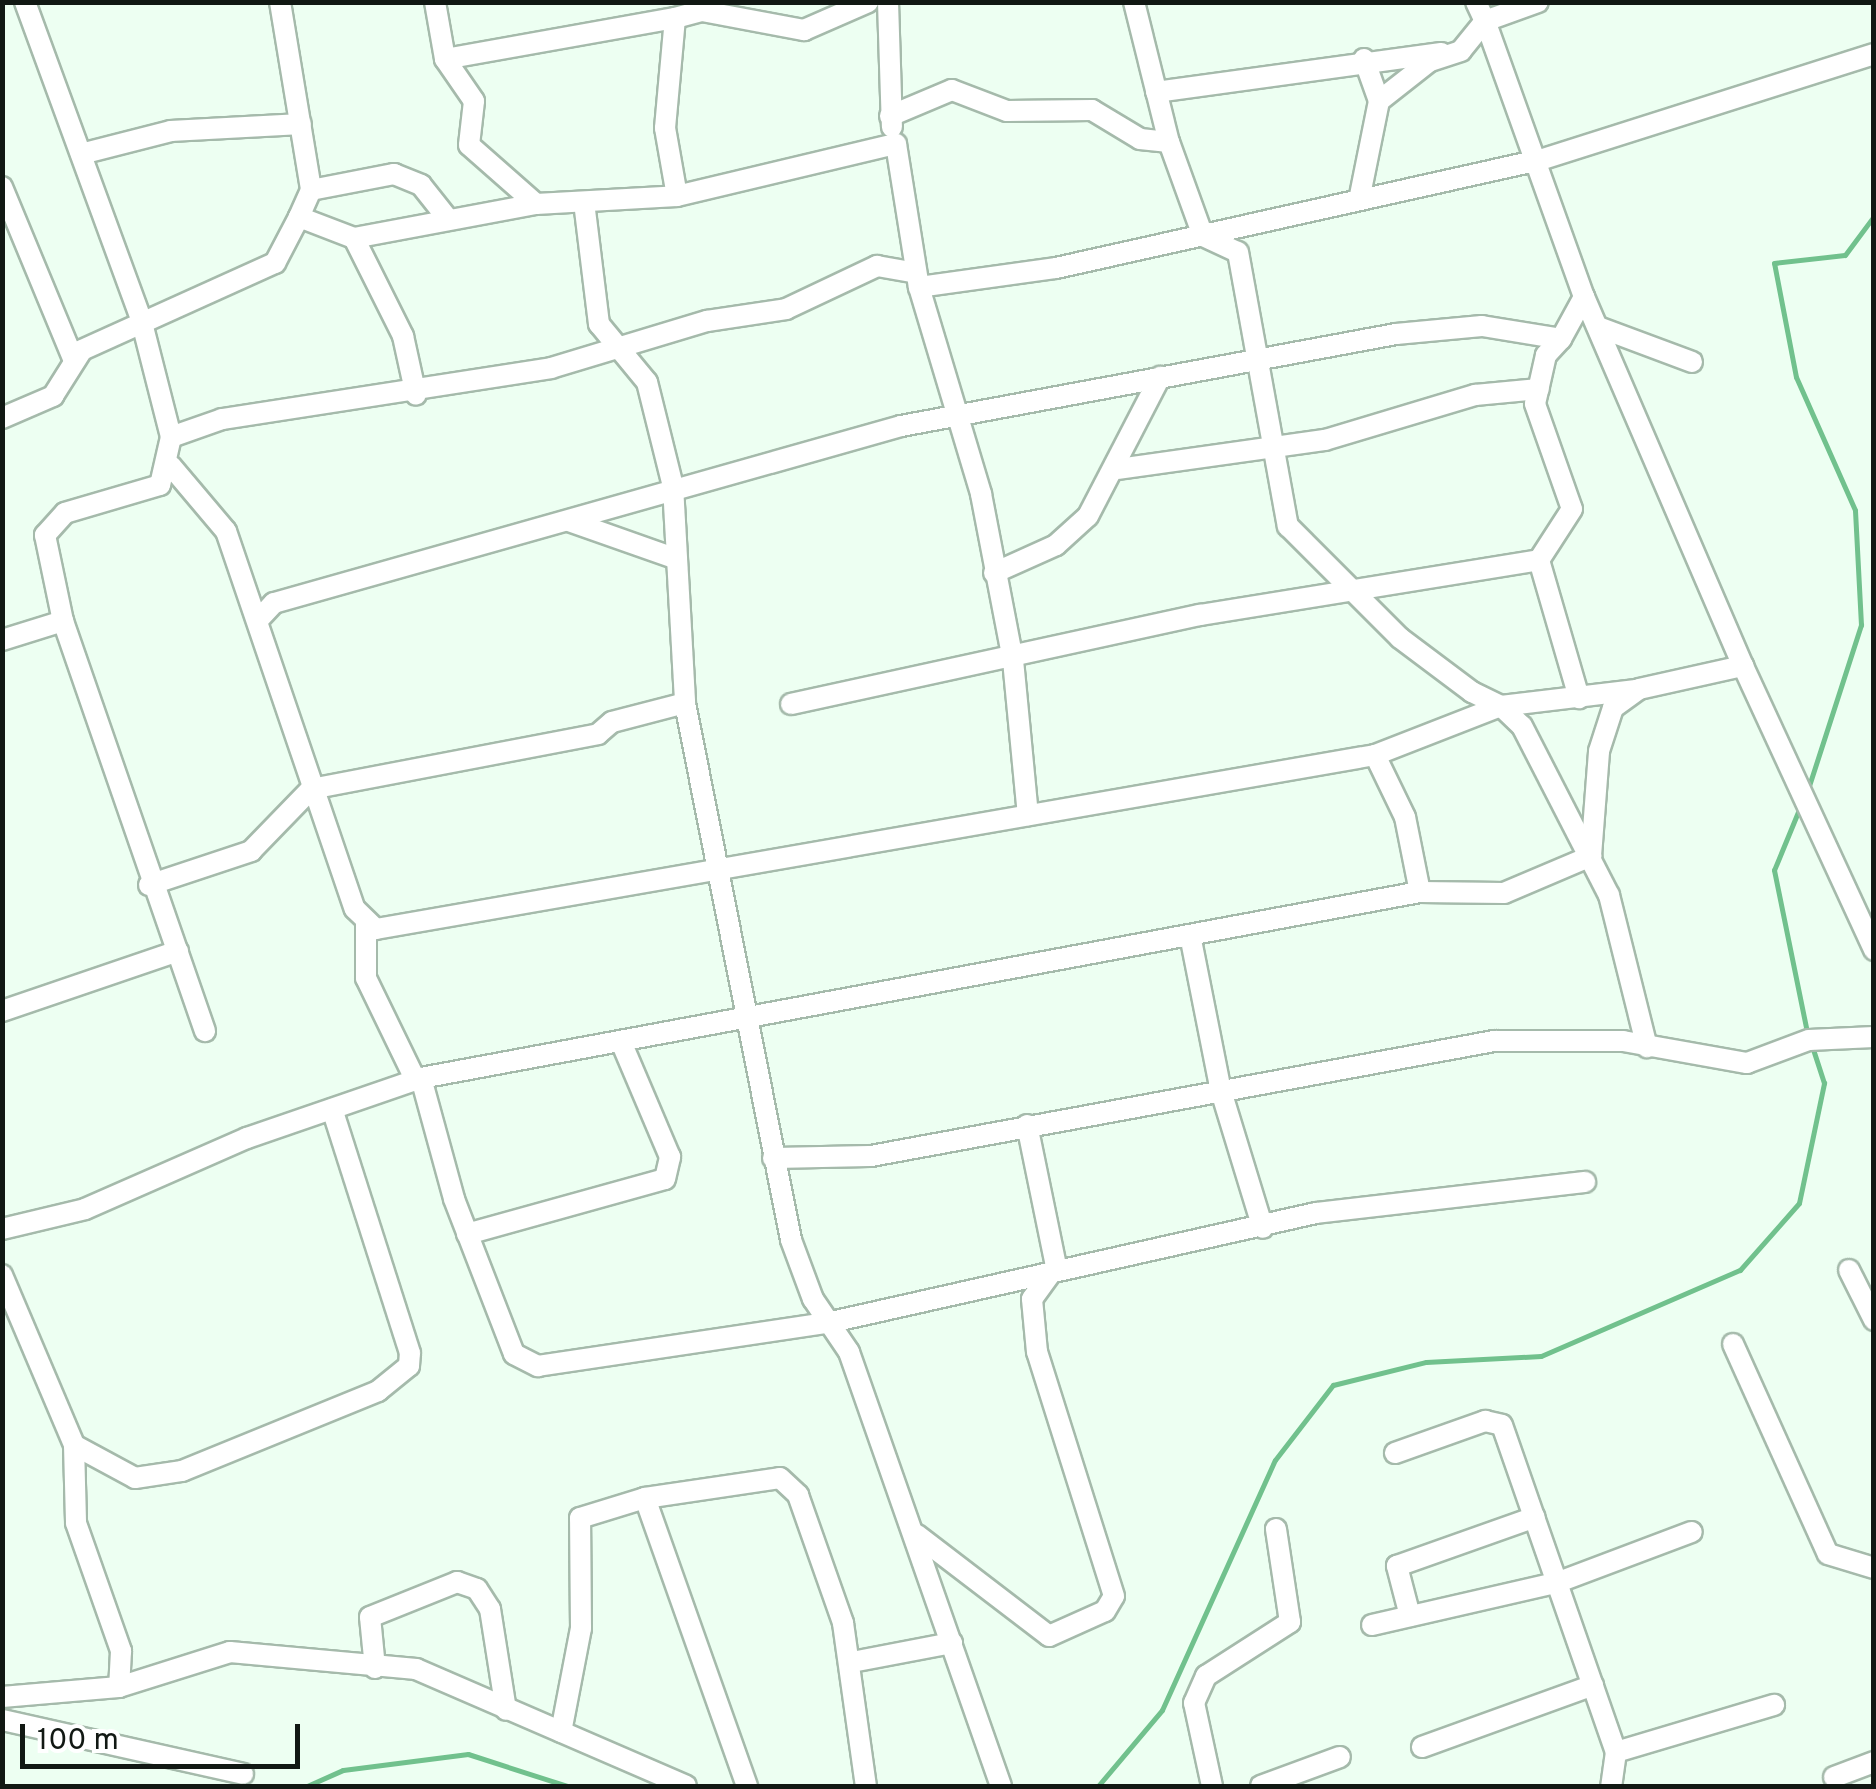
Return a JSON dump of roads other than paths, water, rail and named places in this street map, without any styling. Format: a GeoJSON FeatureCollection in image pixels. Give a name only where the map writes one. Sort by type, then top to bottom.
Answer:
{"type":"FeatureCollection","features":[{"type":"Feature","properties":{"kind":"street"},"geometry":{"type":"LineString","coordinates":[[25,2],[140,320],[171,437],[171,466],[226,531],[259,618],[270,682],[366,923],[366,978],[418,1080],[467,1234],[514,1354],[538,1366],[827,1323],[1316,1213],[1584,1182]]}},
{"type":"Feature","properties":{"kind":"street"},"geometry":{"type":"LineString","coordinates":[[2,418],[53,396],[74,361],[140,320],[275,264],[311,190],[280,2]]}},
{"type":"Feature","properties":{"kind":"street"},"geometry":{"type":"LineString","coordinates":[[435,2],[445,59],[474,101],[468,145],[536,204]]}},
{"type":"Feature","properties":{"kind":"street"},"geometry":{"type":"LineString","coordinates":[[445,59],[674,18],[702,7],[804,30],[868,2]]}},
{"type":"Feature","properties":{"kind":"street"},"geometry":{"type":"LineString","coordinates":[[888,2],[890,116],[917,280],[961,416],[994,572],[1012,660],[1028,815]]}},
{"type":"Feature","properties":{"kind":"street"},"geometry":{"type":"LineString","coordinates":[[1134,2],[1168,142],[1203,236],[1238,252],[1258,357],[1261,449],[1288,526],[1434,664],[1501,706],[1522,726],[1591,856],[1647,1047]]}},
{"type":"Feature","properties":{"kind":"street"},"geometry":{"type":"LineString","coordinates":[[1481,12],[1538,2]]}},
{"type":"Feature","properties":{"kind":"street"},"geometry":{"type":"LineString","coordinates":[[1379,101],[1430,61],[1461,51],[1481,12]]}},
{"type":"Feature","properties":{"kind":"street"},"geometry":{"type":"LineString","coordinates":[[1481,12],[1540,160],[1584,297],[1744,666],[1874,950]]}},
{"type":"Feature","properties":{"kind":"street"},"geometry":{"type":"LineString","coordinates":[[674,18],[666,128],[677,196]]}},
{"type":"Feature","properties":{"kind":"street"},"geometry":{"type":"LineString","coordinates":[[1156,92],[1364,60],[1461,51]]}},
{"type":"Feature","properties":{"kind":"street"},"geometry":{"type":"LineString","coordinates":[[171,437],[222,419],[416,395],[786,309],[877,266],[917,280],[1203,236],[1360,196],[1540,160],[1874,54]]}},
{"type":"Feature","properties":{"kind":"street"},"geometry":{"type":"LineString","coordinates":[[1360,196],[1379,101],[1364,60]]}},
{"type":"Feature","properties":{"kind":"street"},"geometry":{"type":"LineString","coordinates":[[890,116],[952,90],[1006,111],[1092,110],[1140,138],[1168,142]]}},
{"type":"Feature","properties":{"kind":"street"},"geometry":{"type":"LineString","coordinates":[[80,154],[171,132],[301,124]]}},
{"type":"Feature","properties":{"kind":"street"},"geometry":{"type":"LineString","coordinates":[[299,217],[354,238],[536,204],[677,196],[896,144]]}},
{"type":"Feature","properties":{"kind":"street"},"geometry":{"type":"LineString","coordinates":[[311,190],[394,174],[421,185],[448,219]]}},
{"type":"Feature","properties":{"kind":"street"},"geometry":{"type":"LineString","coordinates":[[2,187],[74,361]]}},
{"type":"Feature","properties":{"kind":"street"},"geometry":{"type":"LineString","coordinates":[[584,202],[593,296],[612,350],[647,382],[673,486],[684,703],[721,866],[744,1024],[762,1068],[757,1092],[796,1253],[827,1323],[849,1352],[1001,1786]]}},
{"type":"Feature","properties":{"kind":"street"},"geometry":{"type":"LineString","coordinates":[[354,238],[403,336],[416,395]]}},
{"type":"Feature","properties":{"kind":"street"},"geometry":{"type":"LineString","coordinates":[[790,704],[1350,588],[1539,560],[1572,510],[1534,404],[1546,356],[1561,339],[1584,297]]}},
{"type":"Feature","properties":{"kind":"street"},"geometry":{"type":"LineString","coordinates":[[259,618],[274,603],[569,521],[673,486],[961,416],[1258,357],[1482,326],[1561,339]]}},
{"type":"Feature","properties":{"kind":"street"},"geometry":{"type":"LineString","coordinates":[[1600,328],[1692,362]]}},
{"type":"Feature","properties":{"kind":"street"},"geometry":{"type":"LineString","coordinates":[[994,572],[1073,532],[1118,469],[1160,376]]}},
{"type":"Feature","properties":{"kind":"street"},"geometry":{"type":"LineString","coordinates":[[1118,469],[1377,429],[1474,396],[1539,389]]}},
{"type":"Feature","properties":{"kind":"street"},"geometry":{"type":"LineString","coordinates":[[171,466],[142,494],[50,522],[63,621],[149,885],[178,950],[205,1031]]}},
{"type":"Feature","properties":{"kind":"street"},"geometry":{"type":"LineString","coordinates":[[569,521],[677,560]]}},
{"type":"Feature","properties":{"kind":"street"},"geometry":{"type":"LineString","coordinates":[[1539,560],[1579,698]]}},
{"type":"Feature","properties":{"kind":"street"},"geometry":{"type":"LineString","coordinates":[[2,640],[63,621]]}},
{"type":"Feature","properties":{"kind":"street"},"geometry":{"type":"LineString","coordinates":[[366,923],[396,931],[721,866],[1374,754],[1501,706],[1639,689],[1744,666]]}},
{"type":"Feature","properties":{"kind":"street"},"geometry":{"type":"LineString","coordinates":[[1591,856],[1603,726],[1639,689]]}},
{"type":"Feature","properties":{"kind":"street"},"geometry":{"type":"LineString","coordinates":[[149,885],[251,851],[311,789],[598,734],[684,703]]}},
{"type":"Feature","properties":{"kind":"street"},"geometry":{"type":"LineString","coordinates":[[1374,754],[1406,817],[1420,892]]}},
{"type":"Feature","properties":{"kind":"street"},"geometry":{"type":"LineString","coordinates":[[2,1229],[85,1209],[332,1109],[418,1080],[744,1024],[1191,940],[1420,892],[1504,893],[1591,856]]}},
{"type":"Feature","properties":{"kind":"street"},"geometry":{"type":"LineString","coordinates":[[1191,940],[1221,1091],[1262,1228]]}},
{"type":"Feature","properties":{"kind":"street"},"geometry":{"type":"LineString","coordinates":[[2,1010],[178,950]]}},
{"type":"Feature","properties":{"kind":"street"},"geometry":{"type":"LineString","coordinates":[[773,1158],[871,1156],[1494,1041],[1550,1036],[1747,1063],[1810,1040],[1874,1037]]}},
{"type":"Feature","properties":{"kind":"street"},"geometry":{"type":"LineString","coordinates":[[467,1234],[664,1180],[670,1158],[622,1044]]}},
{"type":"Feature","properties":{"kind":"street"},"geometry":{"type":"LineString","coordinates":[[74,1445],[135,1478],[169,1476],[378,1391],[409,1366],[332,1109]]}},
{"type":"Feature","properties":{"kind":"street"},"geometry":{"type":"LineString","coordinates":[[915,1534],[1049,1636],[1105,1611],[1114,1596],[1036,1352],[1032,1299],[1050,1275],[1054,1245],[1026,1126]]}},
{"type":"Feature","properties":{"kind":"street"},"geometry":{"type":"LineString","coordinates":[[1850,1270],[1874,1320]]}},
{"type":"Feature","properties":{"kind":"street"},"geometry":{"type":"LineString","coordinates":[[2,1275],[74,1445],[76,1523],[121,1651],[119,1687]]}},
{"type":"Feature","properties":{"kind":"street"},"geometry":{"type":"LineString","coordinates":[[1733,1344],[1828,1554],[1874,1568]]}},
{"type":"Feature","properties":{"kind":"street"},"geometry":{"type":"LineString","coordinates":[[1395,1454],[1485,1421],[1502,1424],[1616,1752],[1612,1786]]}},
{"type":"Feature","properties":{"kind":"street"},"geometry":{"type":"LineString","coordinates":[[562,1732],[581,1628],[580,1518],[645,1498],[786,1481],[822,1553],[852,1662],[866,1786]]}},
{"type":"Feature","properties":{"kind":"street"},"geometry":{"type":"LineString","coordinates":[[645,1498],[747,1786]]}},
{"type":"Feature","properties":{"kind":"street"},"geometry":{"type":"LineString","coordinates":[[1410,1616],[1397,1566],[1535,1518]]}},
{"type":"Feature","properties":{"kind":"street"},"geometry":{"type":"LineString","coordinates":[[1212,1786],[1194,1703],[1206,1676],[1290,1622],[1276,1529]]}},
{"type":"Feature","properties":{"kind":"street"},"geometry":{"type":"LineString","coordinates":[[1372,1625],[1556,1583],[1692,1532]]}},
{"type":"Feature","properties":{"kind":"street"},"geometry":{"type":"LineString","coordinates":[[375,1668],[370,1618],[457,1582],[490,1609],[506,1710]]}},
{"type":"Feature","properties":{"kind":"street"},"geometry":{"type":"LineString","coordinates":[[852,1662],[952,1642]]}},
{"type":"Feature","properties":{"kind":"street"},"geometry":{"type":"LineString","coordinates":[[2,1697],[119,1687],[230,1652],[416,1669],[686,1786]]}},
{"type":"Feature","properties":{"kind":"street"},"geometry":{"type":"LineString","coordinates":[[1422,1747],[1593,1685]]}},
{"type":"Feature","properties":{"kind":"street"},"geometry":{"type":"LineString","coordinates":[[1616,1752],[1774,1705]]}},
{"type":"Feature","properties":{"kind":"street"},"geometry":{"type":"LineString","coordinates":[[2,1720],[243,1774]]}},
{"type":"Feature","properties":{"kind":"street"},"geometry":{"type":"LineString","coordinates":[[1261,1786],[1340,1756]]}},
{"type":"Feature","properties":{"kind":"street"},"geometry":{"type":"LineString","coordinates":[[1834,1777],[1874,1762]]}},
{"type":"Feature","properties":{"kind":"waterway"},"geometry":{"type":"LineString","coordinates":[[1807,792],[1861,625],[1855,510],[1796,377],[1774,263],[1845,255],[1874,216]]}},
{"type":"Feature","properties":{"kind":"waterway"},"geometry":{"type":"LineString","coordinates":[[1800,807],[1774,870],[1808,1037]]}},
{"type":"Feature","properties":{"kind":"waterway"},"geometry":{"type":"LineString","coordinates":[[1098,1786],[1162,1710],[1275,1460],[1333,1385],[1426,1362],[1541,1356],[1740,1270],[1799,1203],[1824,1083],[1812,1047]]}},
{"type":"Feature","properties":{"kind":"waterway"},"geometry":{"type":"LineString","coordinates":[[307,1786],[343,1770],[468,1754],[567,1786]]}}]}
